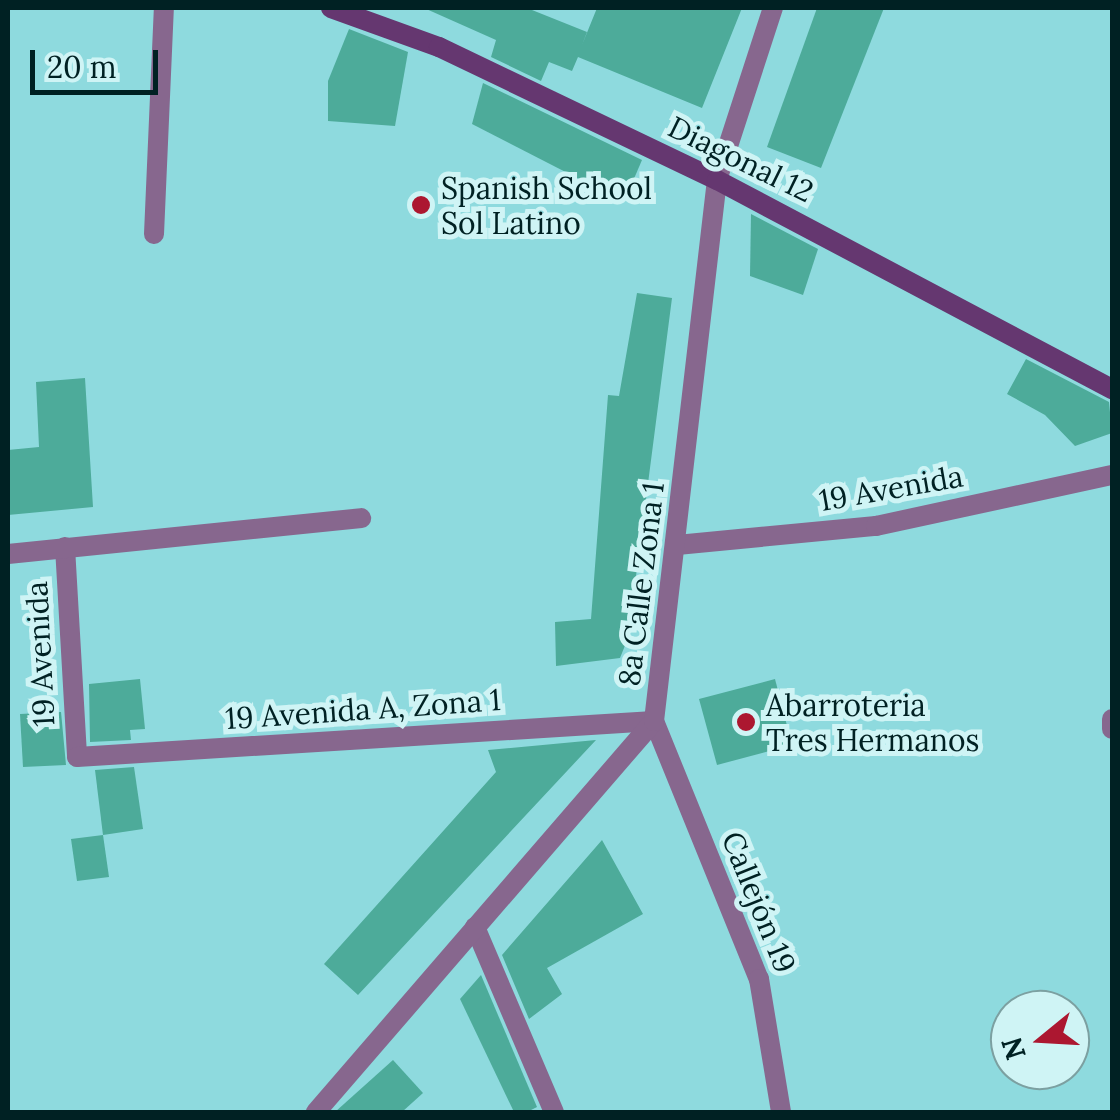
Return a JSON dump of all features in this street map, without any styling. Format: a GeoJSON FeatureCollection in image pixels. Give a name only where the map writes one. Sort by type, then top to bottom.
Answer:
{"type":"FeatureCollection","features":[{"type":"Feature","properties":{"kind":"main road","name":"Diagonal 12"},"geometry":{"type":"LineString","coordinates":[[331,8],[439,47],[717,180],[1112,389]]}},
{"type":"Feature","properties":{"kind":"street"},"geometry":{"type":"LineString","coordinates":[[154,234],[164,8]]}},
{"type":"Feature","properties":{"kind":"street","name":"8a Calle Zona 1"},"geometry":{"type":"LineString","coordinates":[[316,1112],[654,721],[717,180],[773,8]]}},
{"type":"Feature","properties":{"kind":"street","name":"19 Avenida"},"geometry":{"type":"LineString","coordinates":[[677,545],[876,526],[1112,475]]}},
{"type":"Feature","properties":{"kind":"street","name":"19 Avenida"},"geometry":{"type":"LineString","coordinates":[[8,554],[361,518]]}},
{"type":"Feature","properties":{"kind":"street","name":"19 Avenida"},"geometry":{"type":"LineString","coordinates":[[65,547],[76,757]]}},
{"type":"Feature","properties":{"kind":"street"},"geometry":{"type":"LineString","coordinates":[[1112,719],[1112,729]]}},
{"type":"Feature","properties":{"kind":"street","name":"19 Avenida A, Zona 1"},"geometry":{"type":"LineString","coordinates":[[76,757],[654,721]]}},
{"type":"Feature","properties":{"kind":"street","name":"Callejón 19"},"geometry":{"type":"LineString","coordinates":[[654,721],[759,979],[781,1112]]}},
{"type":"Feature","properties":{"kind":"street"},"geometry":{"type":"LineString","coordinates":[[475,927],[554,1112]]}},
{"type":"Feature","properties":{"kind":"building"},"geometry":{"type":"Polygon","coordinates":[[[424,8],[527,8],[587,32],[582,45],[597,8],[742,8],[702,108],[578,57],[572,71],[549,62],[541,81],[491,57],[496,40],[424,8]]]}},
{"type":"Feature","properties":{"kind":"building"},"geometry":{"type":"Polygon","coordinates":[[[817,8],[884,8],[821,168],[767,147],[817,8]]]}},
{"type":"Feature","properties":{"kind":"building"},"geometry":{"type":"Polygon","coordinates":[[[349,29],[408,52],[395,126],[328,121],[328,81],[349,29]]]}},
{"type":"Feature","properties":{"kind":"building"},"geometry":{"type":"Polygon","coordinates":[[[483,83],[642,160],[624,202],[472,124],[483,83]]]}},
{"type":"Feature","properties":{"kind":"building"},"geometry":{"type":"Polygon","coordinates":[[[751,214],[818,249],[803,295],[750,276],[751,214]]]}},
{"type":"Feature","properties":{"kind":"building"},"geometry":{"type":"Polygon","coordinates":[[[637,293],[672,298],[628,638],[620,658],[556,666],[555,622],[591,619],[608,395],[619,396],[637,293]]]}},
{"type":"Feature","properties":{"kind":"building"},"geometry":{"type":"Polygon","coordinates":[[[1026,359],[1109,402],[1112,433],[1075,446],[1045,415],[1007,394],[1026,359]]]}},
{"type":"Feature","properties":{"kind":"building"},"geometry":{"type":"Polygon","coordinates":[[[85,378],[93,507],[8,515],[8,450],[39,447],[36,382],[85,378]]]}},
{"type":"Feature","properties":{"kind":"building"},"geometry":{"type":"Polygon","coordinates":[[[140,679],[145,729],[130,730],[131,740],[90,742],[89,684],[140,679]]]}},
{"type":"Feature","properties":{"kind":"building","name":"Abarroteria Tres Hermanos"},"geometry":{"type":"Polygon","coordinates":[[[775,679],[792,745],[717,765],[699,699],[775,679]]]}},
{"type":"Feature","properties":{"kind":"building"},"geometry":{"type":"Polygon","coordinates":[[[61,712],[66,765],[23,767],[20,714],[61,712]]]}},
{"type":"Feature","properties":{"kind":"building"},"geometry":{"type":"Polygon","coordinates":[[[596,740],[358,995],[324,964],[496,772],[488,750],[596,740]]]}},
{"type":"Feature","properties":{"kind":"building"},"geometry":{"type":"Polygon","coordinates":[[[134,767],[143,829],[103,835],[95,770],[134,767]]]}},
{"type":"Feature","properties":{"kind":"building"},"geometry":{"type":"Polygon","coordinates":[[[103,835],[109,877],[77,881],[71,839],[103,835]]]}},
{"type":"Feature","properties":{"kind":"building"},"geometry":{"type":"Polygon","coordinates":[[[602,840],[643,914],[547,968],[562,994],[529,1019],[502,955],[602,840]]]}},
{"type":"Feature","properties":{"kind":"building"},"geometry":{"type":"Polygon","coordinates":[[[481,975],[537,1107],[527,1112],[514,1112],[460,999],[481,975]]]}},
{"type":"Feature","properties":{"kind":"building"},"geometry":{"type":"Polygon","coordinates":[[[393,1060],[423,1093],[402,1112],[335,1112],[393,1060]]]}},
{"type":"Feature","properties":{"kind":"place","name":"Spanish School Sol Latino"},"geometry":{"type":"Point","coordinates":[421,205]}},
{"type":"Feature","properties":{"kind":"place","name":"Abarroteria Tres Hermanos"},"geometry":{"type":"Point","coordinates":[746,722]}}]}
